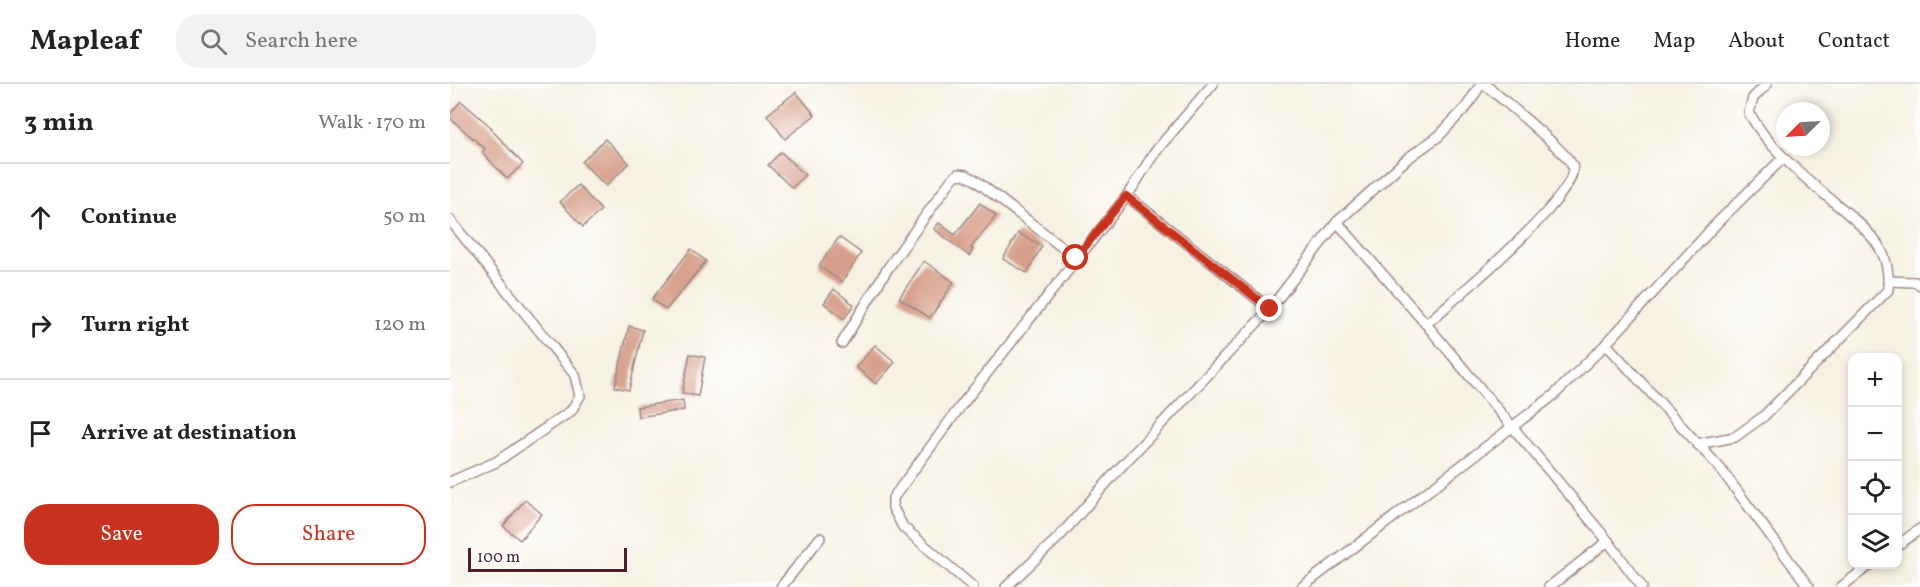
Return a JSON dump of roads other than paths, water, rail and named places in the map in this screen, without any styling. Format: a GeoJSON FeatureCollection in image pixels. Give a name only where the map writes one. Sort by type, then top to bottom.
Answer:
{"type":"FeatureCollection","features":[{"type":"Feature","properties":{"kind":"street"},"geometry":{"type":"LineString","coordinates":[[973,587],[903,527],[893,508],[893,498],[960,407],[1126,196],[1155,152],[1213,84]]}},
{"type":"Feature","properties":{"kind":"street"},"geometry":{"type":"LineString","coordinates":[[1013,585],[1270,309],[1337,222],[1408,158],[1439,136],[1483,84],[1557,148],[1572,164],[1573,175],[1561,194],[1527,234],[1426,324]]}},
{"type":"Feature","properties":{"kind":"street"},"geometry":{"type":"LineString","coordinates":[[1697,444],[1735,437],[1764,416],[1888,290],[1889,273],[1881,249],[1853,218],[1782,158],[1757,127],[1749,112],[1753,98],[1767,84]]}},
{"type":"Feature","properties":{"kind":"street"},"geometry":{"type":"LineString","coordinates":[[1302,587],[1554,395],[1606,344],[1717,223],[1782,158]]}},
{"type":"Feature","properties":{"kind":"street"},"geometry":{"type":"LineString","coordinates":[[842,343],[888,268],[952,179],[958,174],[975,180],[1076,258]]}},
{"type":"Feature","properties":{"kind":"street"},"geometry":{"type":"LineString","coordinates":[[1126,196],[1270,309]]}},
{"type":"Feature","properties":{"kind":"street"},"geometry":{"type":"LineString","coordinates":[[450,220],[575,375],[580,396],[571,411],[496,462],[450,482]]}},
{"type":"Feature","properties":{"kind":"street"},"geometry":{"type":"LineString","coordinates":[[1337,222],[1512,426],[1608,541],[1642,587]]}},
{"type":"Feature","properties":{"kind":"street"},"geometry":{"type":"LineString","coordinates":[[1888,281],[1915,282],[1920,285]]}},
{"type":"Feature","properties":{"kind":"street"},"geometry":{"type":"LineString","coordinates":[[1606,344],[1719,467],[1809,587]]}},
{"type":"Feature","properties":{"kind":"street"},"geometry":{"type":"LineString","coordinates":[[1902,542],[1920,530]]}},
{"type":"Feature","properties":{"kind":"street"},"geometry":{"type":"LineString","coordinates":[[781,587],[820,538]]}},
{"type":"Feature","properties":{"kind":"street"},"geometry":{"type":"LineString","coordinates":[[1549,587],[1608,541]]}},
{"type":"Feature","properties":{"kind":"street"},"geometry":{"type":"LineString","coordinates":[[1841,587],[1864,569]]}}]}
